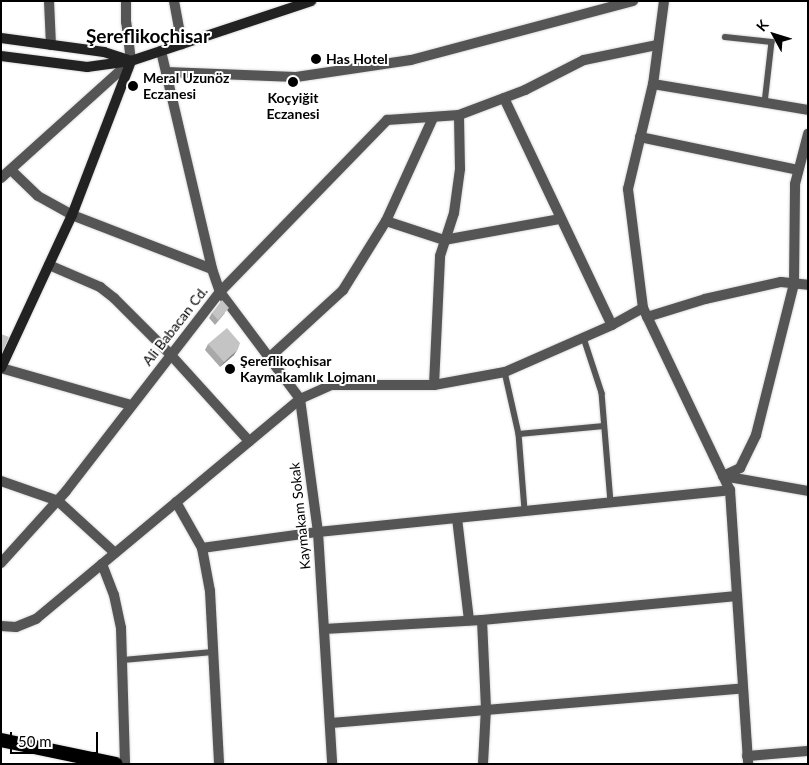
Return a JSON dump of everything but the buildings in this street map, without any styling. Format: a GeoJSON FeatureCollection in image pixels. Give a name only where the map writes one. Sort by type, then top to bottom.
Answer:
{"type":"FeatureCollection","features":[{"type":"Feature","properties":{"kind":"highway"},"geometry":{"type":"LineString","coordinates":[[1,740],[116,764]]}},
{"type":"Feature","properties":{"kind":"main road"},"geometry":{"type":"LineString","coordinates":[[1,56],[87,67],[131,61],[311,1]]}},
{"type":"Feature","properties":{"kind":"main road"},"geometry":{"type":"LineString","coordinates":[[1,38],[104,52],[131,61]]}},
{"type":"Feature","properties":{"kind":"main road"},"geometry":{"type":"LineString","coordinates":[[1,368],[72,214],[131,61]]}},
{"type":"Feature","properties":{"kind":"street"},"geometry":{"type":"LineString","coordinates":[[50,1],[51,45]]}},
{"type":"Feature","properties":{"kind":"street"},"geometry":{"type":"LineString","coordinates":[[1,178],[131,61],[126,22],[126,1]]}},
{"type":"Feature","properties":{"kind":"street"},"geometry":{"type":"LineString","coordinates":[[174,1],[182,44]]}},
{"type":"Feature","properties":{"kind":"street"},"geometry":{"type":"LineString","coordinates":[[166,72],[296,76],[411,60],[633,1]]}},
{"type":"Feature","properties":{"kind":"street"},"geometry":{"type":"LineString","coordinates":[[664,1],[653,84],[628,189],[645,312],[730,490],[748,760],[808,751]]}},
{"type":"Feature","properties":{"kind":"street"},"geometry":{"type":"LineString","coordinates":[[270,357],[343,290],[386,221],[433,118],[459,115],[504,98],[584,60],[657,45]]}},
{"type":"Feature","properties":{"kind":"street","name":"Kaymakam Sokak"},"geometry":{"type":"LineString","coordinates":[[162,51],[212,270],[220,292],[300,399],[318,532],[332,764]]}},
{"type":"Feature","properties":{"kind":"street"},"geometry":{"type":"LineString","coordinates":[[653,84],[808,110]]}},
{"type":"Feature","properties":{"kind":"street"},"geometry":{"type":"LineString","coordinates":[[504,98],[559,219],[612,325]]}},
{"type":"Feature","properties":{"kind":"street"},"geometry":{"type":"LineString","coordinates":[[434,385],[440,256],[454,213],[460,169],[459,115]]}},
{"type":"Feature","properties":{"kind":"street","name":"Ali Babacan Cd."},"geometry":{"type":"LineString","coordinates":[[1,563],[58,500],[220,292],[388,120],[433,118]]}},
{"type":"Feature","properties":{"kind":"street"},"geometry":{"type":"LineString","coordinates":[[723,476],[740,468],[756,435],[794,284],[795,184],[808,134]]}},
{"type":"Feature","properties":{"kind":"street"},"geometry":{"type":"LineString","coordinates":[[640,137],[798,170]]}},
{"type":"Feature","properties":{"kind":"street"},"geometry":{"type":"LineString","coordinates":[[12,170],[38,196],[72,214],[212,270]]}},
{"type":"Feature","properties":{"kind":"street"},"geometry":{"type":"LineString","coordinates":[[386,221],[444,240],[559,219]]}},
{"type":"Feature","properties":{"kind":"street"},"geometry":{"type":"LineString","coordinates":[[49,265],[100,287],[170,354],[249,441]]}},
{"type":"Feature","properties":{"kind":"street"},"geometry":{"type":"LineString","coordinates":[[1,626],[16,627],[36,619],[300,399],[332,384],[434,385],[505,372],[645,312],[781,282],[808,285]]}},
{"type":"Feature","properties":{"kind":"street"},"geometry":{"type":"LineString","coordinates":[[1,368],[131,405]]}},
{"type":"Feature","properties":{"kind":"street"},"geometry":{"type":"LineString","coordinates":[[723,476],[808,491]]}},
{"type":"Feature","properties":{"kind":"street"},"geometry":{"type":"LineString","coordinates":[[1,481],[58,500],[116,553]]}},
{"type":"Feature","properties":{"kind":"street"},"geometry":{"type":"LineString","coordinates":[[202,548],[318,532],[730,490]]}},
{"type":"Feature","properties":{"kind":"street"},"geometry":{"type":"LineString","coordinates":[[176,502],[202,548],[210,591],[219,764]]}},
{"type":"Feature","properties":{"kind":"street"},"geometry":{"type":"LineString","coordinates":[[457,518],[469,620]]}},
{"type":"Feature","properties":{"kind":"street"},"geometry":{"type":"LineString","coordinates":[[102,564],[118,610],[123,660],[125,764]]}},
{"type":"Feature","properties":{"kind":"street"},"geometry":{"type":"LineString","coordinates":[[324,629],[482,620],[737,596]]}},
{"type":"Feature","properties":{"kind":"street"},"geometry":{"type":"LineString","coordinates":[[482,620],[486,708],[483,764]]}},
{"type":"Feature","properties":{"kind":"street"},"geometry":{"type":"LineString","coordinates":[[330,723],[486,708],[743,688]]}},
{"type":"Feature","properties":{"kind":"lane"},"geometry":{"type":"LineString","coordinates":[[725,37],[772,42],[765,103]]}},
{"type":"Feature","properties":{"kind":"lane"},"geometry":{"type":"LineString","coordinates":[[584,338],[598,377],[612,502]]}},
{"type":"Feature","properties":{"kind":"lane"},"geometry":{"type":"LineString","coordinates":[[505,372],[519,434],[525,511]]}},
{"type":"Feature","properties":{"kind":"lane"},"geometry":{"type":"LineString","coordinates":[[519,434],[604,426]]}},
{"type":"Feature","properties":{"kind":"lane"},"geometry":{"type":"LineString","coordinates":[[123,660],[213,652]]}},
{"type":"Feature","properties":{"kind":"place","name":"Has Hotel"},"geometry":{"type":"Point","coordinates":[316,59]}},
{"type":"Feature","properties":{"kind":"place","name":"Koçyiğit Eczanesi"},"geometry":{"type":"Point","coordinates":[293,82]}},
{"type":"Feature","properties":{"kind":"place","name":"Meral Uzunöz Eczanesi"},"geometry":{"type":"Point","coordinates":[133,86]}},
{"type":"Feature","properties":{"kind":"place","name":"Şereflikoçhisar Kaymakamlık Lojmanı"},"geometry":{"type":"Point","coordinates":[230,369]}},
{"type":"Feature","properties":{"kind":"district","name":"Şereflikoçhisar"},"geometry":{"type":"Point","coordinates":[148,36]}}]}
